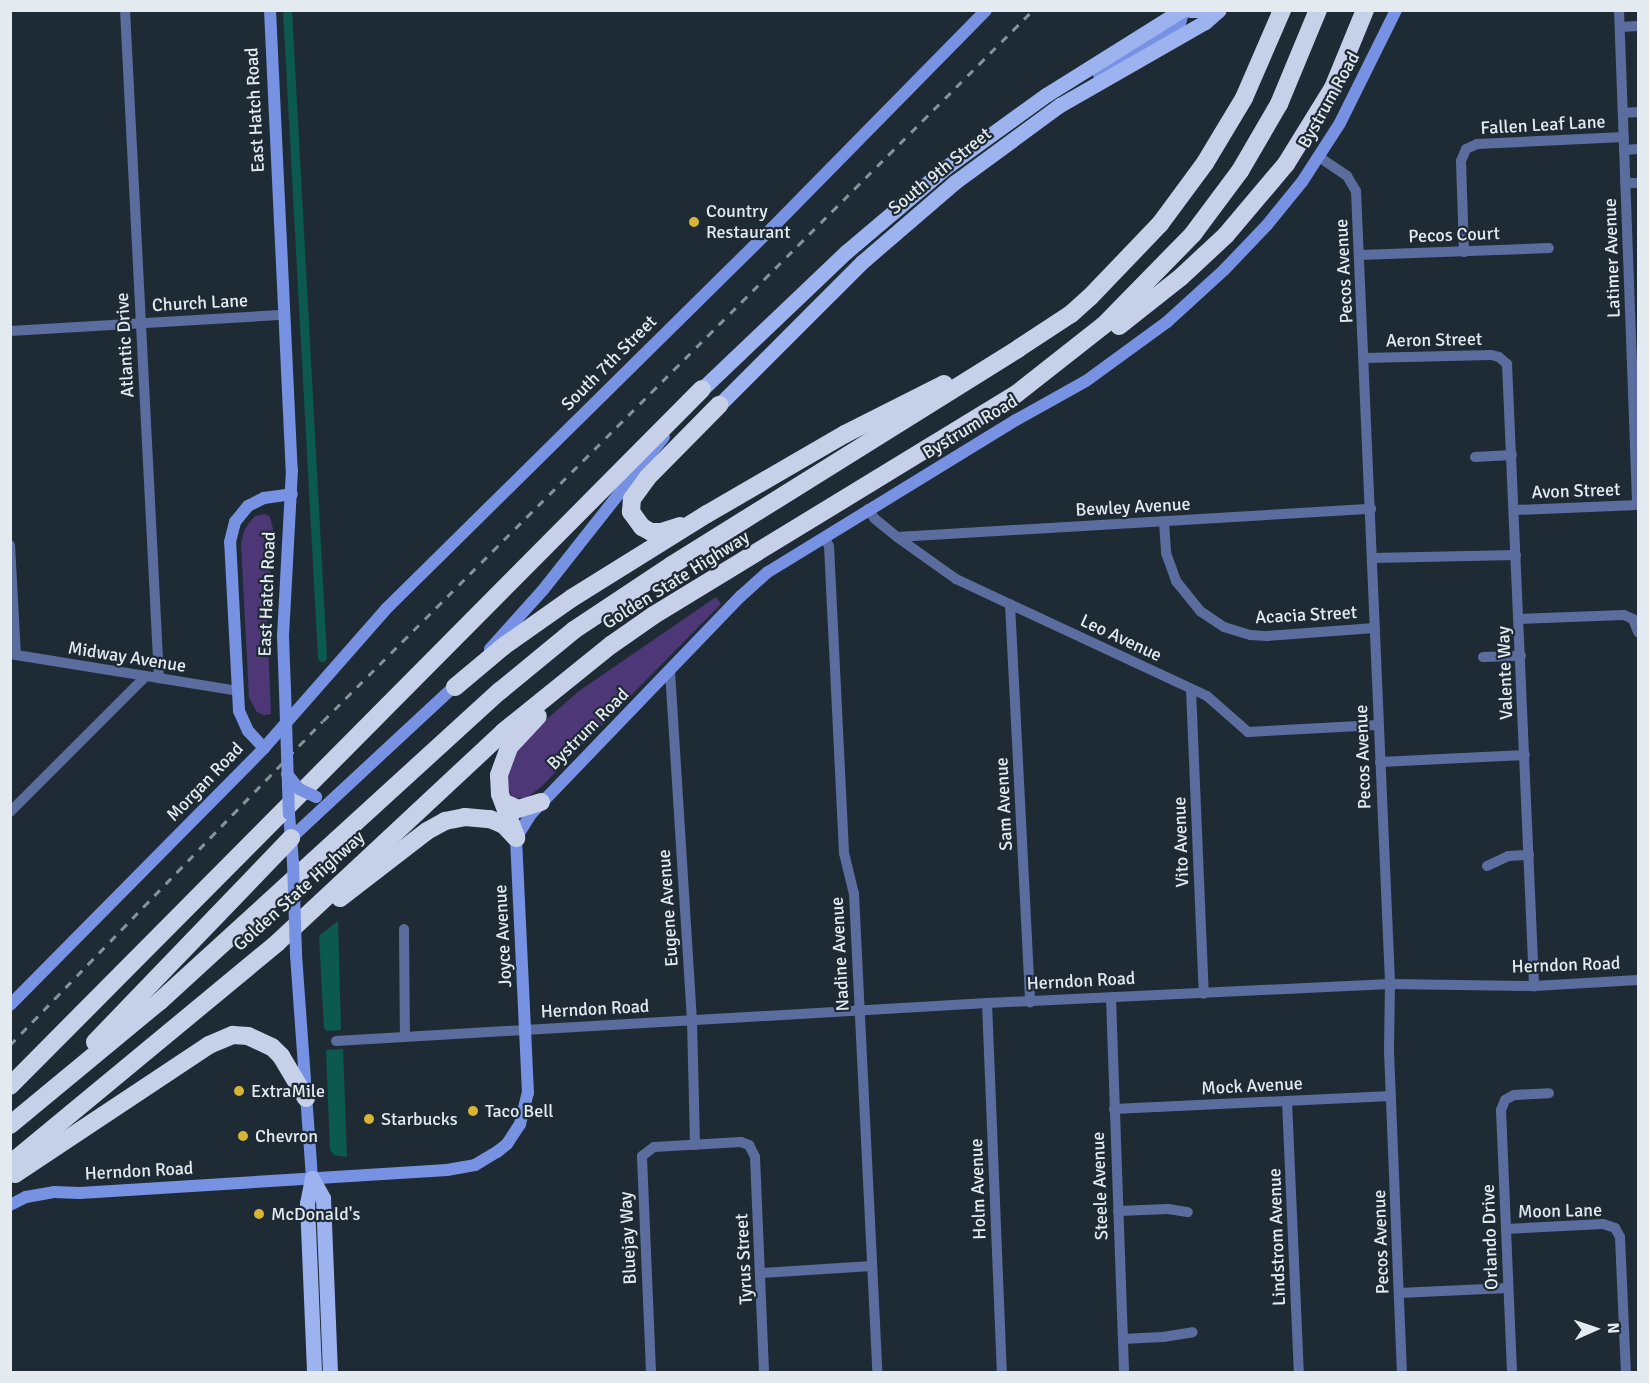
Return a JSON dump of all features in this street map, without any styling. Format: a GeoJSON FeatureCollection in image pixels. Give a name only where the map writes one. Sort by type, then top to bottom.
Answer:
{"type":"FeatureCollection","features":[{"type":"Feature","properties":{"kind":"highway","name":"Golden State Highway"},"geometry":{"type":"LineString","coordinates":[[12,1124],[177,987],[500,691],[574,630],[672,565],[1071,314],[1135,252],[1183,194],[1215,147],[1244,98],[1282,10]]}},
{"type":"Feature","properties":{"kind":"highway","name":"Golden State Highway"},"geometry":{"type":"LineString","coordinates":[[10,1164],[277,943],[503,732],[611,645],[654,615],[1015,395],[1104,325],[1193,234],[1240,171],[1261,138],[1296,68],[1318,10]]}},
{"type":"Feature","properties":{"kind":"highway"},"geometry":{"type":"LineString","coordinates":[[1015,395],[1091,350],[1196,263],[1249,211],[1287,164],[1319,114],[1342,70],[1365,10]]}},
{"type":"Feature","properties":{"kind":"highway"},"geometry":{"type":"LineString","coordinates":[[455,687],[504,646],[572,598],[707,514],[845,434],[1019,348]]}},
{"type":"Feature","properties":{"kind":"highway"},"geometry":{"type":"LineString","coordinates":[[10,1086],[702,389]]}},
{"type":"Feature","properties":{"kind":"highway"},"geometry":{"type":"LineString","coordinates":[[707,514],[674,529],[651,532],[637,522],[631,512],[632,499],[647,477],[719,405]]}},
{"type":"Feature","properties":{"kind":"highway"},"geometry":{"type":"LineString","coordinates":[[516,838],[500,794],[499,775],[509,747],[611,645]]}},
{"type":"Feature","properties":{"kind":"highway"},"geometry":{"type":"LineString","coordinates":[[505,803],[518,809],[541,802]]}},
{"type":"Feature","properties":{"kind":"highway"},"geometry":{"type":"LineString","coordinates":[[277,943],[326,909],[427,831],[445,821],[465,817],[490,819],[504,825],[516,838]]}},
{"type":"Feature","properties":{"kind":"highway"},"geometry":{"type":"LineString","coordinates":[[12,1124],[123,1014],[291,838]]}},
{"type":"Feature","properties":{"kind":"highway"},"geometry":{"type":"LineString","coordinates":[[10,1176],[209,1045],[233,1035],[248,1036],[272,1047],[281,1056],[306,1098]]}},
{"type":"Feature","properties":{"kind":"main road","name":"South 9th Street"},"geometry":{"type":"LineString","coordinates":[[702,389],[846,252],[945,168],[1046,95],[1183,10]]}},
{"type":"Feature","properties":{"kind":"main road"},"geometry":{"type":"LineString","coordinates":[[1190,10],[1209,10]]}},
{"type":"Feature","properties":{"kind":"main road","name":"South 9th Street"},"geometry":{"type":"LineString","coordinates":[[719,405],[862,262],[955,182],[1060,105],[1205,22],[1218,10]]}},
{"type":"Feature","properties":{"kind":"main road"},"geometry":{"type":"LineString","coordinates":[[945,168],[955,182]]}},
{"type":"Feature","properties":{"kind":"main road","name":"East Hatch Road"},"geometry":{"type":"LineString","coordinates":[[312,1178],[307,1203],[314,1372]]}},
{"type":"Feature","properties":{"kind":"main road","name":"East Hatch Road"},"geometry":{"type":"LineString","coordinates":[[312,1178],[323,1198],[330,1372]]}},
{"type":"Feature","properties":{"kind":"street","name":"Atlantic Drive"},"geometry":{"type":"LineString","coordinates":[[125,10],[159,678]]}},
{"type":"Feature","properties":{"kind":"street","name":"East Hatch Road"},"geometry":{"type":"LineString","coordinates":[[270,10],[292,494],[283,636],[287,774],[296,955],[312,1178]]}},
{"type":"Feature","properties":{"kind":"street","name":"South 7th Street"},"geometry":{"type":"LineString","coordinates":[[264,748],[386,609],[772,228],[986,10]]}},
{"type":"Feature","properties":{"kind":"street"},"geometry":{"type":"LineString","coordinates":[[1060,105],[1122,58],[1180,23],[1183,10]]}},
{"type":"Feature","properties":{"kind":"street","name":"Bystrum Road"},"geometry":{"type":"LineString","coordinates":[[516,838],[541,802],[761,578],[868,509],[1016,420],[1086,381],[1167,322],[1267,225],[1319,157],[1357,91],[1396,10]]}},
{"type":"Feature","properties":{"kind":"street","name":"Latimer Avenue"},"geometry":{"type":"LineString","coordinates":[[1619,10],[1638,505]]}},
{"type":"Feature","properties":{"kind":"street"},"geometry":{"type":"LineString","coordinates":[[1620,27],[1638,26]]}},
{"type":"Feature","properties":{"kind":"street"},"geometry":{"type":"LineString","coordinates":[[1623,113],[1638,112]]}},
{"type":"Feature","properties":{"kind":"street","name":"Fallen Leaf Lane"},"geometry":{"type":"LineString","coordinates":[[1464,252],[1461,161],[1466,149],[1477,144],[1624,137]]}},
{"type":"Feature","properties":{"kind":"street"},"geometry":{"type":"LineString","coordinates":[[1624,150],[1638,149]]}},
{"type":"Feature","properties":{"kind":"street","name":"Pecos Avenue"},"geometry":{"type":"LineString","coordinates":[[1319,157],[1353,183],[1356,191],[1365,358],[1390,984],[1391,1096],[1402,1372]]}},
{"type":"Feature","properties":{"kind":"street"},"geometry":{"type":"LineString","coordinates":[[1625,183],[1638,183]]}},
{"type":"Feature","properties":{"kind":"street","name":"Pecos Court"},"geometry":{"type":"LineString","coordinates":[[1360,255],[1549,248]]}},
{"type":"Feature","properties":{"kind":"street","name":"Church Lane"},"geometry":{"type":"LineString","coordinates":[[10,331],[283,315]]}},
{"type":"Feature","properties":{"kind":"street","name":"Aeron Street"},"geometry":{"type":"LineString","coordinates":[[1365,358],[1491,355],[1504,360]]}},
{"type":"Feature","properties":{"kind":"street","name":"Valente Way"},"geometry":{"type":"LineString","coordinates":[[1504,360],[1509,371],[1534,986]]}},
{"type":"Feature","properties":{"kind":"street"},"geometry":{"type":"LineString","coordinates":[[291,838],[455,687],[543,590],[702,389]]}},
{"type":"Feature","properties":{"kind":"street"},"geometry":{"type":"LineString","coordinates":[[1475,457],[1512,455]]}},
{"type":"Feature","properties":{"kind":"street","name":"Morgan Road"},"geometry":{"type":"LineString","coordinates":[[10,1005],[264,748],[244,722],[239,711],[231,531],[248,506],[264,498],[292,494]]}},
{"type":"Feature","properties":{"kind":"street","name":"Avon Street"},"geometry":{"type":"LineString","coordinates":[[1515,510],[1638,505]]}},
{"type":"Feature","properties":{"kind":"street","name":"Leo Avenue"},"geometry":{"type":"LineString","coordinates":[[868,509],[875,519],[897,537],[956,579],[1207,696],[1248,732],[1378,725]]}},
{"type":"Feature","properties":{"kind":"street","name":"Bewley Avenue"},"geometry":{"type":"LineString","coordinates":[[897,537],[1371,509]]}},
{"type":"Feature","properties":{"kind":"street","name":"Acacia Street"},"geometry":{"type":"LineString","coordinates":[[1164,522],[1166,553],[1176,581],[1200,611],[1224,627],[1251,635],[1268,636],[1375,628]]}},
{"type":"Feature","properties":{"kind":"street","name":"Nadine Avenue"},"geometry":{"type":"LineString","coordinates":[[824,537],[829,546],[844,853],[854,894],[877,1372]]}},
{"type":"Feature","properties":{"kind":"street"},"geometry":{"type":"LineString","coordinates":[[10,545],[13,655]]}},
{"type":"Feature","properties":{"kind":"street"},"geometry":{"type":"LineString","coordinates":[[1373,558],[1516,555]]}},
{"type":"Feature","properties":{"kind":"street","name":"Sam Avenue"},"geometry":{"type":"LineString","coordinates":[[1010,604],[1030,1002]]}},
{"type":"Feature","properties":{"kind":"street"},"geometry":{"type":"LineString","coordinates":[[1519,619],[1624,615],[1633,619],[1638,632]]}},
{"type":"Feature","properties":{"kind":"street","name":"Midway Avenue"},"geometry":{"type":"LineString","coordinates":[[13,655],[238,691]]}},
{"type":"Feature","properties":{"kind":"street"},"geometry":{"type":"LineString","coordinates":[[1483,657],[1521,656]]}},
{"type":"Feature","properties":{"kind":"street","name":"Eugene Avenue"},"geometry":{"type":"LineString","coordinates":[[670,670],[692,1021],[695,1144]]}},
{"type":"Feature","properties":{"kind":"street"},"geometry":{"type":"LineString","coordinates":[[10,812],[146,676]]}},
{"type":"Feature","properties":{"kind":"street","name":"Vito Avenue"},"geometry":{"type":"LineString","coordinates":[[1191,689],[1204,994]]}},
{"type":"Feature","properties":{"kind":"street"},"geometry":{"type":"LineString","coordinates":[[1380,762],[1525,755]]}},
{"type":"Feature","properties":{"kind":"street"},"geometry":{"type":"LineString","coordinates":[[287,774],[299,789],[316,797],[345,789]]}},
{"type":"Feature","properties":{"kind":"street","name":"Joyce Avenue"},"geometry":{"type":"LineString","coordinates":[[516,838],[525,1031]]}},
{"type":"Feature","properties":{"kind":"street"},"geometry":{"type":"LineString","coordinates":[[1487,866],[1508,856],[1529,855]]}},
{"type":"Feature","properties":{"kind":"street"},"geometry":{"type":"LineString","coordinates":[[404,929],[405,1036]]}},
{"type":"Feature","properties":{"kind":"street","name":"Herndon Road"},"geometry":{"type":"LineString","coordinates":[[336,1041],[987,1003],[1390,984],[1534,986],[1638,980]]}},
{"type":"Feature","properties":{"kind":"street","name":"Steele Avenue"},"geometry":{"type":"LineString","coordinates":[[1111,998],[1124,1372]]}},
{"type":"Feature","properties":{"kind":"street","name":"Holm Avenue"},"geometry":{"type":"LineString","coordinates":[[987,1003],[1002,1372]]}},
{"type":"Feature","properties":{"kind":"street","name":"Herndon Road"},"geometry":{"type":"LineString","coordinates":[[10,1205],[26,1197],[54,1192],[80,1193],[447,1170],[475,1165],[497,1152],[514,1134],[524,1113],[528,1081],[525,1031]]}},
{"type":"Feature","properties":{"kind":"street","name":"Orlando Drive"},"geometry":{"type":"LineString","coordinates":[[1512,1372],[1501,1110],[1505,1100],[1514,1095],[1550,1093]]}},
{"type":"Feature","properties":{"kind":"street","name":"Mock Avenue"},"geometry":{"type":"LineString","coordinates":[[1114,1109],[1391,1096]]}},
{"type":"Feature","properties":{"kind":"street","name":"Lindstrom Avenue"},"geometry":{"type":"LineString","coordinates":[[1287,1101],[1299,1372]]}},
{"type":"Feature","properties":{"kind":"street","name":"Tyrus Street"},"geometry":{"type":"LineString","coordinates":[[695,1144],[741,1142],[749,1145],[755,1157],[764,1372]]}},
{"type":"Feature","properties":{"kind":"street","name":"Bluejay Way"},"geometry":{"type":"LineString","coordinates":[[651,1372],[640,1162],[645,1152],[654,1147],[695,1144]]}},
{"type":"Feature","properties":{"kind":"street"},"geometry":{"type":"LineString","coordinates":[[1118,1211],[1168,1209],[1188,1212]]}},
{"type":"Feature","properties":{"kind":"street","name":"Moon Lane"},"geometry":{"type":"LineString","coordinates":[[1506,1229],[1603,1224],[1615,1228],[1620,1237],[1626,1372]]}},
{"type":"Feature","properties":{"kind":"street"},"geometry":{"type":"LineString","coordinates":[[761,1273],[872,1266]]}},
{"type":"Feature","properties":{"kind":"street"},"geometry":{"type":"LineString","coordinates":[[1399,1293],[1508,1288]]}},
{"type":"Feature","properties":{"kind":"street"},"geometry":{"type":"LineString","coordinates":[[1123,1339],[1163,1337],[1192,1332]]}},
{"type":"Feature","properties":{"kind":"shaded area"},"geometry":{"type":"Polygon","coordinates":[[[265,514],[270,517],[273,529],[267,616],[271,714],[264,715],[257,712],[249,698],[241,544],[244,531],[249,523],[255,516],[265,514]]]}},
{"type":"Feature","properties":{"kind":"shaded area"},"geometry":{"type":"Polygon","coordinates":[[[716,597],[721,604],[541,787],[526,798],[515,798],[511,794],[508,788],[507,764],[523,740],[579,691],[716,597]]]}},
{"type":"Feature","properties":{"kind":"shaded area"},"geometry":{"type":"Polygon","coordinates":[[[338,921],[341,1030],[327,1031],[324,1028],[319,936],[338,921]]]}},
{"type":"Feature","properties":{"kind":"shaded area"},"geometry":{"type":"Polygon","coordinates":[[[343,1049],[347,1157],[334,1155],[330,1150],[326,1050],[343,1049]]]}},
{"type":"Feature","properties":{"kind":"waterway"},"geometry":{"type":"LineString","coordinates":[[287,10],[322,657]]}},
{"type":"Feature","properties":{"kind":"railway"},"geometry":{"type":"LineString","coordinates":[[10,1045],[323,721],[1033,10]]}},
{"type":"Feature","properties":{"kind":"place","name":"Country Restaurant"},"geometry":{"type":"Point","coordinates":[694,222]}},
{"type":"Feature","properties":{"kind":"place","name":"ExtraMile"},"geometry":{"type":"Point","coordinates":[239,1091]}},
{"type":"Feature","properties":{"kind":"place","name":"Taco Bell"},"geometry":{"type":"Point","coordinates":[473,1111]}},
{"type":"Feature","properties":{"kind":"place","name":"Starbucks"},"geometry":{"type":"Point","coordinates":[369,1119]}},
{"type":"Feature","properties":{"kind":"place","name":"Chevron"},"geometry":{"type":"Point","coordinates":[243,1136]}},
{"type":"Feature","properties":{"kind":"place","name":"McDonald's"},"geometry":{"type":"Point","coordinates":[259,1214]}}]}
